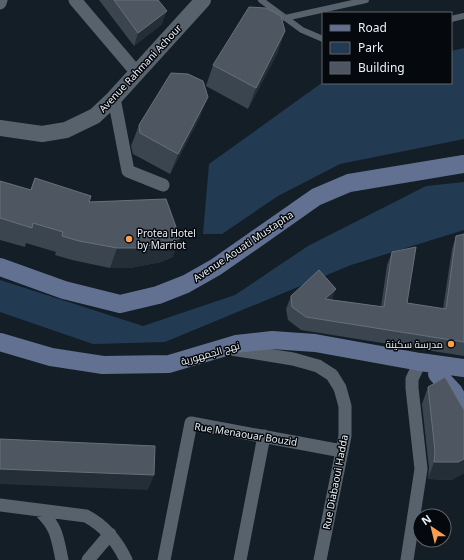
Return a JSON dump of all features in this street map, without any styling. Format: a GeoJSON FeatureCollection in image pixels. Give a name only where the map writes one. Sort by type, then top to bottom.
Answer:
{"type":"FeatureCollection","features":[{"type":"Feature","properties":{"kind":"main road","name":"Avenue Aouati Mustapha"},"geometry":{"type":"LineString","coordinates":[[0,267],[64,290],[120,304],[158,295],[186,284],[216,267],[316,197],[349,183],[464,164]]}},
{"type":"Feature","properties":{"kind":"main road","name":"نهج الجمهورية"},"geometry":{"type":"LineString","coordinates":[[0,342],[50,357],[103,365],[169,364],[236,344],[272,340],[315,343],[420,362],[464,368]]}},
{"type":"Feature","properties":{"kind":"main road"},"geometry":{"type":"LineString","coordinates":[[420,362],[434,371],[445,381],[454,392],[464,410]]}},
{"type":"Feature","properties":{"kind":"street"},"geometry":{"type":"LineString","coordinates":[[76,0],[137,73]]}},
{"type":"Feature","properties":{"kind":"street","name":"Avenue Rahmani Achour"},"geometry":{"type":"LineString","coordinates":[[0,128],[42,134],[66,130],[95,116],[114,98],[203,0]]}},
{"type":"Feature","properties":{"kind":"street"},"geometry":{"type":"LineString","coordinates":[[114,98],[128,171],[163,185]]}},
{"type":"Feature","properties":{"kind":"street","name":"Rue Diabaoui Hadda"},"geometry":{"type":"LineString","coordinates":[[225,348],[293,359],[318,366],[332,375],[340,388],[345,406],[345,436],[320,560]]}},
{"type":"Feature","properties":{"kind":"street"},"geometry":{"type":"LineString","coordinates":[[406,560],[421,469],[412,388],[412,380],[420,362]]}},
{"type":"Feature","properties":{"kind":"street","name":"Rue Menaouar Bouzid"},"geometry":{"type":"LineString","coordinates":[[164,560],[191,423],[342,451]]}},
{"type":"Feature","properties":{"kind":"street"},"geometry":{"type":"LineString","coordinates":[[240,560],[264,436]]}},
{"type":"Feature","properties":{"kind":"street"},"geometry":{"type":"LineString","coordinates":[[0,506],[86,516],[97,522],[110,534],[126,560]]}},
{"type":"Feature","properties":{"kind":"street"},"geometry":{"type":"LineString","coordinates":[[39,510],[51,522],[57,536],[62,560]]}},
{"type":"Feature","properties":{"kind":"street"},"geometry":{"type":"LineString","coordinates":[[88,560],[110,534]]}},
{"type":"Feature","properties":{"kind":"lane"},"geometry":{"type":"LineString","coordinates":[[261,0],[309,34],[322,39]]}},
{"type":"Feature","properties":{"kind":"lane"},"geometry":{"type":"LineString","coordinates":[[285,18],[366,0]]}},
{"type":"Feature","properties":{"kind":"lane"},"geometry":{"type":"LineString","coordinates":[[452,18],[464,16]]}},
{"type":"Feature","properties":{"kind":"green space"},"geometry":{"type":"Polygon","coordinates":[[[464,48],[464,139],[340,164],[278,196],[222,234],[203,234],[209,164],[322,83],[322,84],[452,84],[452,51],[464,48]]]}},
{"type":"Feature","properties":{"kind":"green space"},"geometry":{"type":"Polygon","coordinates":[[[464,182],[464,230],[351,265],[165,342],[93,344],[0,312],[0,280],[143,326],[235,295],[308,246],[426,186],[464,182]]]}},
{"type":"Feature","properties":{"kind":"building"},"geometry":{"type":"Polygon","coordinates":[[[114,0],[158,0],[167,11],[138,33],[114,0]]]}},
{"type":"Feature","properties":{"kind":"building"},"geometry":{"type":"Polygon","coordinates":[[[249,7],[266,8],[281,16],[285,31],[256,88],[213,65],[249,7]]]}},
{"type":"Feature","properties":{"kind":"building"},"geometry":{"type":"Polygon","coordinates":[[[171,73],[188,74],[203,81],[208,97],[178,154],[140,133],[139,125],[171,73]]]}},
{"type":"Feature","properties":{"kind":"building"},"geometry":{"type":"Polygon","coordinates":[[[35,178],[91,196],[89,202],[166,199],[180,238],[137,248],[117,248],[79,241],[62,236],[63,232],[33,223],[32,228],[0,218],[0,181],[31,190],[35,178]]]}},
{"type":"Feature","properties":{"kind":"building"},"geometry":{"type":"Polygon","coordinates":[[[464,234],[464,342],[306,317],[292,307],[291,296],[319,270],[336,289],[325,299],[384,307],[392,252],[416,247],[407,303],[446,309],[456,236],[464,234]]]}},
{"type":"Feature","properties":{"kind":"building"},"geometry":{"type":"Polygon","coordinates":[[[445,377],[464,410],[464,459],[458,462],[434,462],[435,451],[428,387],[445,377]]]}},
{"type":"Feature","properties":{"kind":"building"},"geometry":{"type":"Polygon","coordinates":[[[0,439],[155,446],[154,475],[0,469],[0,439]]]}},
{"type":"Feature","properties":{"kind":"place","name":"Protea Hotel by Marriot"},"geometry":{"type":"Point","coordinates":[129,239]}},
{"type":"Feature","properties":{"kind":"place","name":"مدرسة سكينة"},"geometry":{"type":"Point","coordinates":[451,344]}}]}
